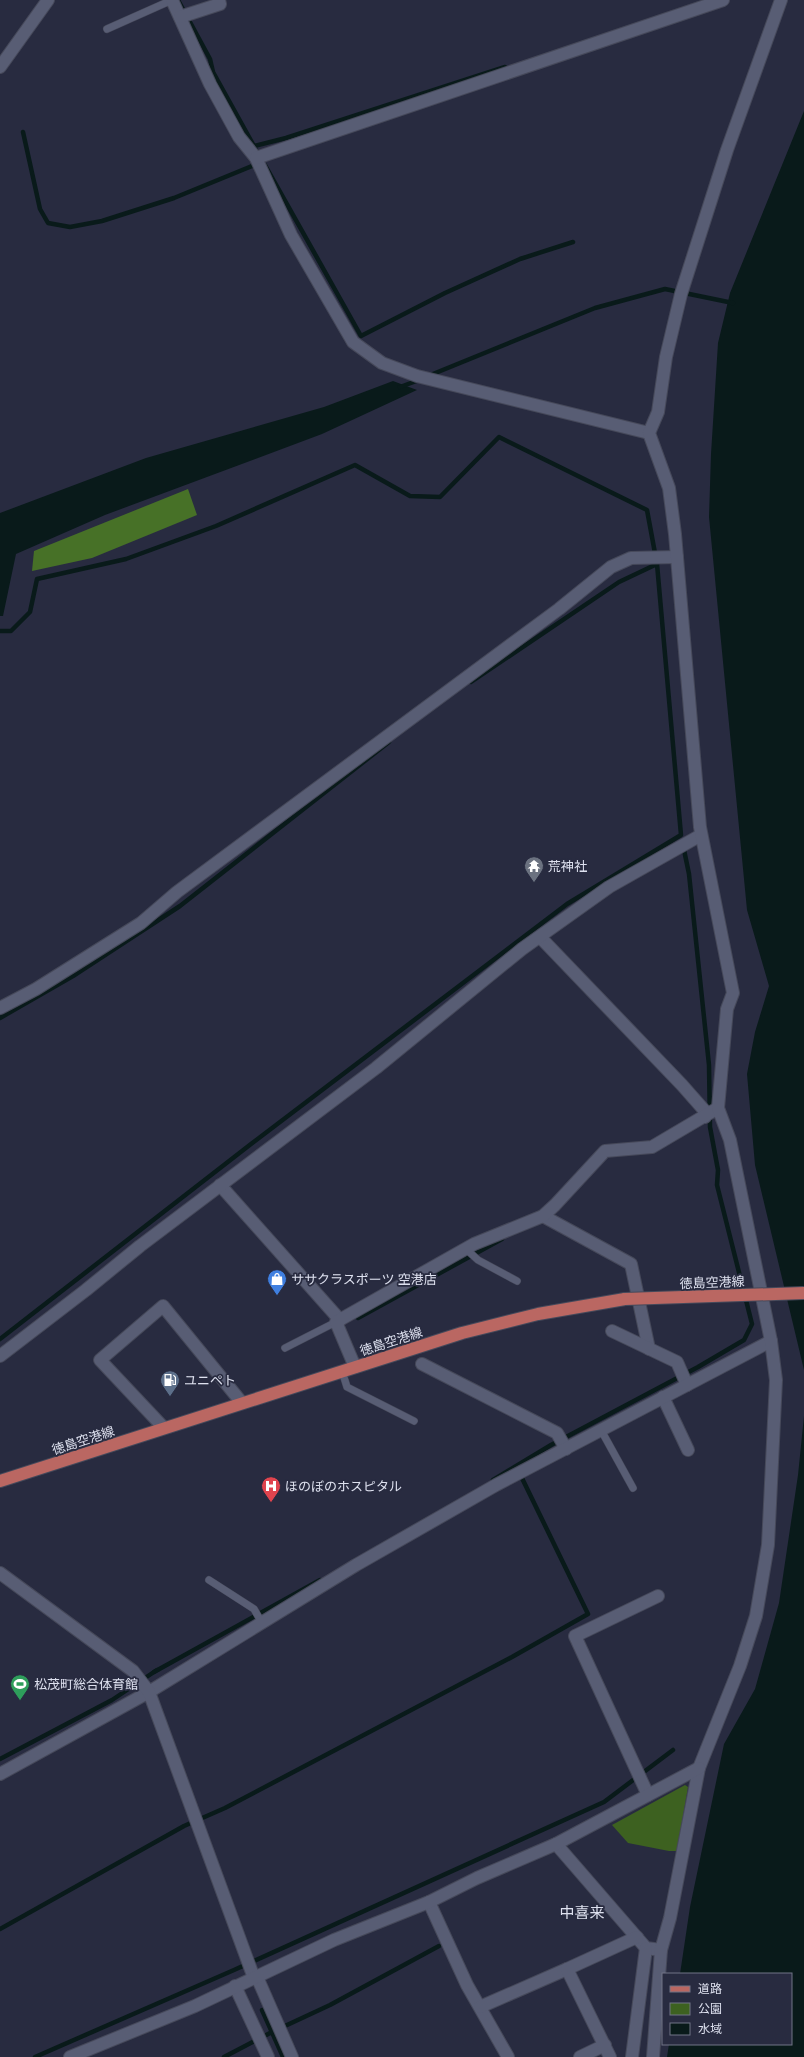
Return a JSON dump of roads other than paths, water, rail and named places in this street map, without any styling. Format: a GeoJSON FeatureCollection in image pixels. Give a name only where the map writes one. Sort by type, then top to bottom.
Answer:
{"type":"FeatureCollection","features":[{"type":"Feature","properties":{"kind":"main road","name":"徳島空港線"},"geometry":{"type":"LineString","coordinates":[[0,1481],[462,1333],[538,1314],[625,1299],[804,1293]]}},
{"type":"Feature","properties":{"kind":"street"},"geometry":{"type":"LineString","coordinates":[[0,67],[48,0]]}},
{"type":"Feature","properties":{"kind":"street"},"geometry":{"type":"LineString","coordinates":[[172,0],[210,84],[239,137],[256,158],[291,235],[353,342],[382,363],[417,376],[649,433]]}},
{"type":"Feature","properties":{"kind":"street"},"geometry":{"type":"LineString","coordinates":[[180,16],[220,4],[219,0]]}},
{"type":"Feature","properties":{"kind":"street"},"geometry":{"type":"LineString","coordinates":[[256,158],[723,0]]}},
{"type":"Feature","properties":{"kind":"street"},"geometry":{"type":"LineString","coordinates":[[653,2057],[662,1950],[699,1768],[740,1666],[756,1616],[768,1545],[776,1380],[770,1341],[730,1140],[718,1108],[727,1009],[733,993],[702,835],[677,557],[669,488],[649,433],[658,412],[666,357],[681,294],[727,150],[781,0]]}},
{"type":"Feature","properties":{"kind":"street"},"geometry":{"type":"LineString","coordinates":[[0,1008],[36,989],[141,923],[177,892],[553,613],[611,566],[631,558],[677,557]]}},
{"type":"Feature","properties":{"kind":"street"},"geometry":{"type":"LineString","coordinates":[[0,1356],[220,1185],[376,1068],[522,949],[609,887],[702,835]]}},
{"type":"Feature","properties":{"kind":"street"},"geometry":{"type":"LineString","coordinates":[[540,937],[686,1090],[704,1110],[705,1117]]}},
{"type":"Feature","properties":{"kind":"street"},"geometry":{"type":"LineString","coordinates":[[338,1321],[466,1249],[543,1216],[555,1205],[605,1150],[652,1147],[718,1108]]}},
{"type":"Feature","properties":{"kind":"street"},"geometry":{"type":"LineString","coordinates":[[220,1185],[338,1321],[355,1367]]}},
{"type":"Feature","properties":{"kind":"street"},"geometry":{"type":"LineString","coordinates":[[543,1216],[631,1264],[649,1349]]}},
{"type":"Feature","properties":{"kind":"street"},"geometry":{"type":"LineString","coordinates":[[164,1428],[100,1360],[162,1306],[242,1403]]}},
{"type":"Feature","properties":{"kind":"street"},"geometry":{"type":"LineString","coordinates":[[612,1331],[677,1362],[687,1385]]}},
{"type":"Feature","properties":{"kind":"street"},"geometry":{"type":"LineString","coordinates":[[0,1774],[149,1692],[356,1565],[496,1485],[770,1341]]}},
{"type":"Feature","properties":{"kind":"street"},"geometry":{"type":"LineString","coordinates":[[422,1364],[557,1433],[566,1449]]}},
{"type":"Feature","properties":{"kind":"street"},"geometry":{"type":"LineString","coordinates":[[663,1397],[688,1450]]}},
{"type":"Feature","properties":{"kind":"street"},"geometry":{"type":"LineString","coordinates":[[0,1573],[133,1671],[149,1692],[256,1978],[292,2057]]}},
{"type":"Feature","properties":{"kind":"street"},"geometry":{"type":"LineString","coordinates":[[648,1795],[575,1636],[658,1596]]}},
{"type":"Feature","properties":{"kind":"street"},"geometry":{"type":"LineString","coordinates":[[70,2057],[195,2006],[334,1940],[429,1902],[478,1878],[556,1844],[699,1768]]}},
{"type":"Feature","properties":{"kind":"street"},"geometry":{"type":"LineString","coordinates":[[556,1844],[646,1948],[662,1950]]}},
{"type":"Feature","properties":{"kind":"street"},"geometry":{"type":"LineString","coordinates":[[429,1902],[467,1985],[508,2057]]}},
{"type":"Feature","properties":{"kind":"street"},"geometry":{"type":"LineString","coordinates":[[480,2007],[637,1937]]}},
{"type":"Feature","properties":{"kind":"street"},"geometry":{"type":"LineString","coordinates":[[632,2057],[646,1948]]}},
{"type":"Feature","properties":{"kind":"street"},"geometry":{"type":"LineString","coordinates":[[567,1969],[610,2057]]}},
{"type":"Feature","properties":{"kind":"street"},"geometry":{"type":"LineString","coordinates":[[235,1986],[268,2057]]}},
{"type":"Feature","properties":{"kind":"street"},"geometry":{"type":"LineString","coordinates":[[580,2057],[604,2045]]}},
{"type":"Feature","properties":{"kind":"lane"},"geometry":{"type":"LineString","coordinates":[[108,29],[172,0]]}},
{"type":"Feature","properties":{"kind":"lane"},"geometry":{"type":"LineString","coordinates":[[466,1249],[478,1260],[517,1281]]}},
{"type":"Feature","properties":{"kind":"lane"},"geometry":{"type":"LineString","coordinates":[[285,1348],[338,1321]]}},
{"type":"Feature","properties":{"kind":"lane"},"geometry":{"type":"LineString","coordinates":[[342,1371],[347,1387],[414,1421]]}},
{"type":"Feature","properties":{"kind":"lane"},"geometry":{"type":"LineString","coordinates":[[601,1430],[633,1488]]}},
{"type":"Feature","properties":{"kind":"lane"},"geometry":{"type":"LineString","coordinates":[[209,1580],[254,1609],[262,1623]]}},
{"type":"Feature","properties":{"kind":"water"},"geometry":{"type":"Polygon","coordinates":[[[804,111],[804,1370],[755,1165],[747,1074],[755,1032],[769,986],[747,910],[709,517],[711,454],[718,343],[730,293],[804,111]]]}},
{"type":"Feature","properties":{"kind":"water"},"geometry":{"type":"Polygon","coordinates":[[[393,381],[417,390],[322,434],[105,515],[16,554],[3,616],[0,616],[0,513],[146,458],[324,407],[393,381]]]}},
{"type":"Feature","properties":{"kind":"water"},"geometry":{"type":"Polygon","coordinates":[[[804,1416],[804,2057],[667,2057],[669,2045],[792,2045],[792,1973],[680,1973],[690,1907],[724,1744],[755,1689],[779,1603],[798,1475],[804,1416]]]}},
{"type":"Feature","properties":{"kind":"waterway"},"geometry":{"type":"LineString","coordinates":[[178,0],[210,59],[213,72],[254,146]]}},
{"type":"Feature","properties":{"kind":"waterway"},"geometry":{"type":"LineString","coordinates":[[256,150],[254,146],[286,138],[505,67]]}},
{"type":"Feature","properties":{"kind":"waterway"},"geometry":{"type":"LineString","coordinates":[[23,132],[40,209],[48,223],[70,227],[102,221],[174,198],[257,164]]}},
{"type":"Feature","properties":{"kind":"waterway"},"geometry":{"type":"LineString","coordinates":[[265,165],[361,336],[445,293],[520,259],[573,242]]}},
{"type":"Feature","properties":{"kind":"waterway"},"geometry":{"type":"LineString","coordinates":[[428,376],[595,308],[665,289],[733,303]]}},
{"type":"Feature","properties":{"kind":"waterway"},"geometry":{"type":"LineString","coordinates":[[400,387],[419,380]]}},
{"type":"Feature","properties":{"kind":"waterway"},"geometry":{"type":"LineString","coordinates":[[0,631],[11,631],[30,612],[37,579],[126,559],[216,526],[355,465],[410,496],[440,497],[499,437],[647,510],[657,564],[681,835],[567,904],[251,1144],[0,1339]]}},
{"type":"Feature","properties":{"kind":"waterway"},"geometry":{"type":"LineString","coordinates":[[471,682],[619,582],[657,564]]}},
{"type":"Feature","properties":{"kind":"waterway"},"geometry":{"type":"LineString","coordinates":[[0,1018],[73,976],[180,906],[389,742]]}},
{"type":"Feature","properties":{"kind":"waterway"},"geometry":{"type":"LineString","coordinates":[[493,1480],[551,1445],[698,1367],[744,1340],[752,1324],[717,1185],[718,1170],[710,1127],[709,1065],[689,874],[683,845]]}},
{"type":"Feature","properties":{"kind":"waterway"},"geometry":{"type":"LineString","coordinates":[[358,1318],[502,1239]]}},
{"type":"Feature","properties":{"kind":"waterway"},"geometry":{"type":"LineString","coordinates":[[0,1929],[184,1826],[225,1808],[512,1657],[588,1614],[520,1474]]}},
{"type":"Feature","properties":{"kind":"waterway"},"geometry":{"type":"LineString","coordinates":[[154,1672],[320,1580]]}},
{"type":"Feature","properties":{"kind":"waterway"},"geometry":{"type":"LineString","coordinates":[[0,1759],[112,1700],[157,1670]]}},
{"type":"Feature","properties":{"kind":"waterway"},"geometry":{"type":"LineString","coordinates":[[35,2057],[234,1970],[604,1802],[673,1750]]}},
{"type":"Feature","properties":{"kind":"waterway"},"geometry":{"type":"LineString","coordinates":[[224,2057],[272,2032],[330,2005],[439,1946]]}},
{"type":"Feature","properties":{"kind":"waterway"},"geometry":{"type":"LineString","coordinates":[[262,2010],[283,2057]]}},
{"type":"Feature","properties":{"kind":"place","name":"荒神社"},"geometry":{"type":"Point","coordinates":[534,883]}},
{"type":"Feature","properties":{"kind":"place","name":"ササクラスポーツ 空港店"},"geometry":{"type":"Point","coordinates":[277,1296]}},
{"type":"Feature","properties":{"kind":"place","name":"ユニペト"},"geometry":{"type":"Point","coordinates":[170,1397]}},
{"type":"Feature","properties":{"kind":"place","name":"ほのぼのホスピタル"},"geometry":{"type":"Point","coordinates":[271,1503]}},
{"type":"Feature","properties":{"kind":"place","name":"松茂町総合体育館"},"geometry":{"type":"Point","coordinates":[20,1701]}},
{"type":"Feature","properties":{"kind":"district","name":"中喜来"},"geometry":{"type":"Point","coordinates":[582,1913]}}]}
